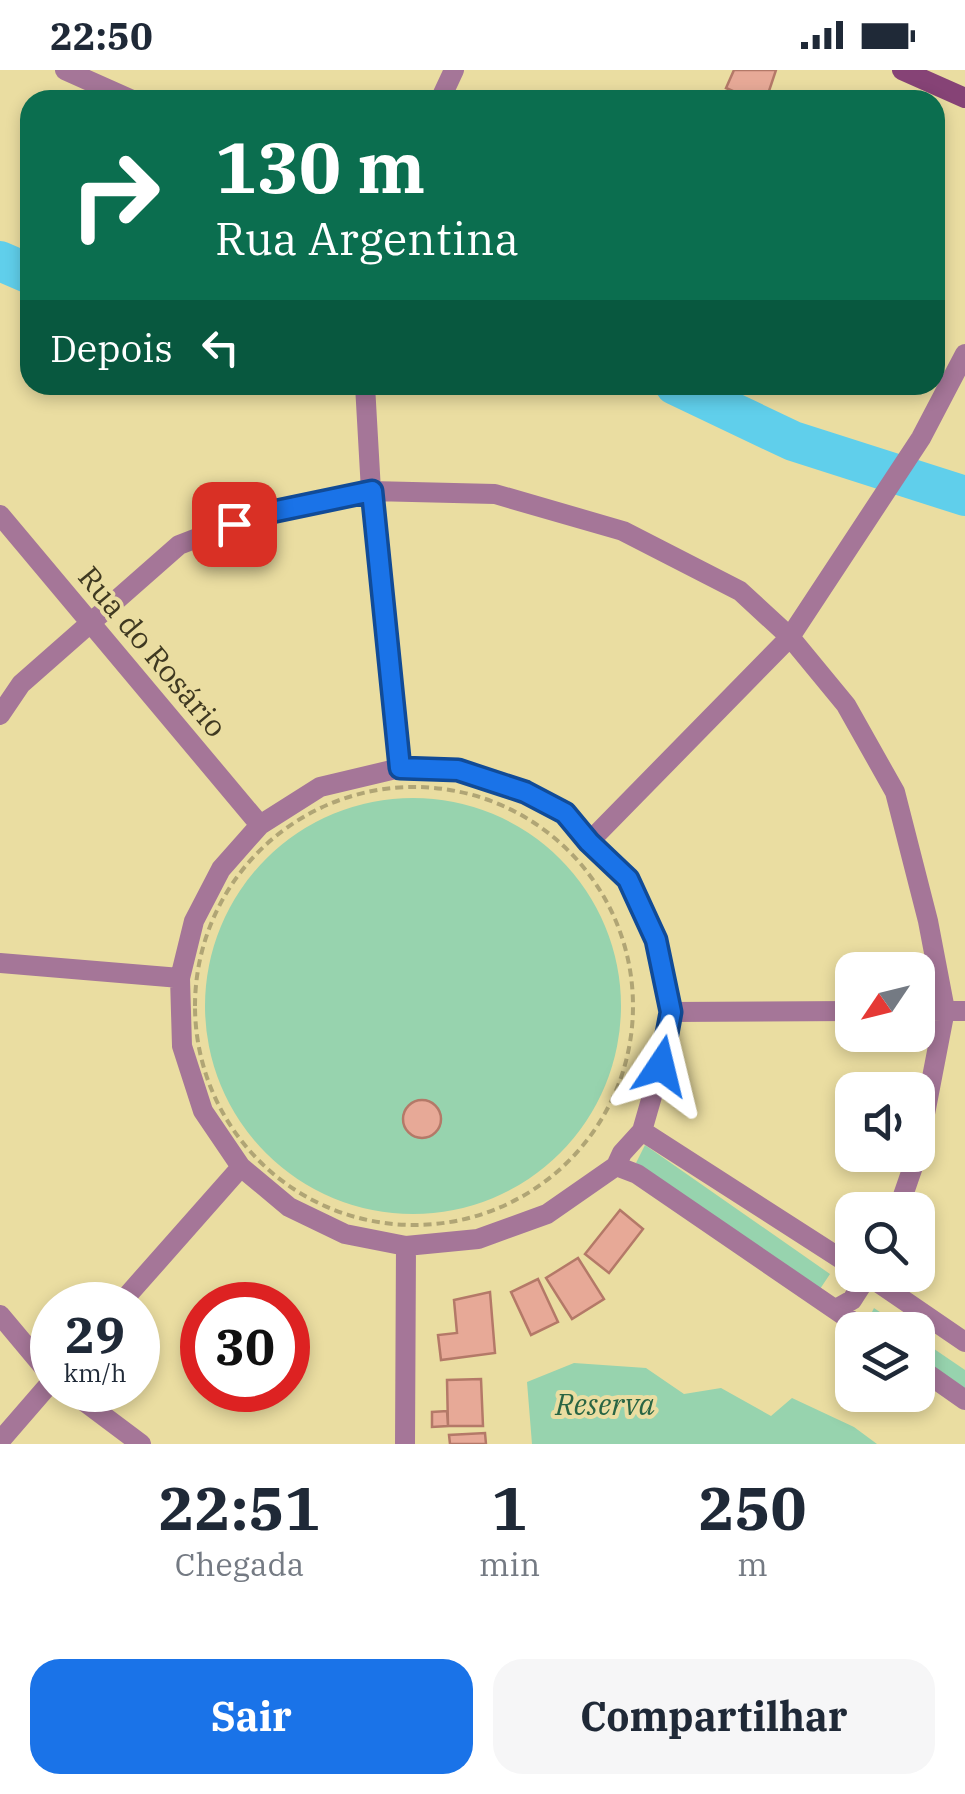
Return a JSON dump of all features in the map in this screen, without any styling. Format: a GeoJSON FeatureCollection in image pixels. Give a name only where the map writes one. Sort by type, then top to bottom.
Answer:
{"type":"FeatureCollection","features":[{"type":"Feature","properties":{"kind":"street"},"geometry":{"type":"LineString","coordinates":[[64,70],[109,90]]}},
{"type":"Feature","properties":{"kind":"street"},"geometry":{"type":"LineString","coordinates":[[902,70],[965,98]]}},
{"type":"Feature","properties":{"kind":"street"},"geometry":{"type":"LineString","coordinates":[[945,392],[965,354]]}},
{"type":"Feature","properties":{"kind":"street"},"geometry":{"type":"LineString","coordinates":[[366,395],[400,768]]}},
{"type":"Feature","properties":{"kind":"street"},"geometry":{"type":"LineString","coordinates":[[589,842],[790,638],[921,438],[944,395]]}},
{"type":"Feature","properties":{"kind":"street"},"geometry":{"type":"LineString","coordinates":[[0,715],[21,684],[179,545],[262,514],[372,491],[496,494],[623,532],[740,591],[790,638],[846,705],[895,792],[955,1011],[935,1086]]}},
{"type":"Feature","properties":{"kind":"street","name":"Rua do Rosário"},"geometry":{"type":"LineString","coordinates":[[0,515],[260,826]]}},
{"type":"Feature","properties":{"kind":"street"},"geometry":{"type":"LineString","coordinates":[[400,768],[458,770],[525,792],[565,813],[628,879],[656,940],[671,1012],[661,1066],[642,1131],[616,1166],[547,1214],[478,1239],[406,1246],[345,1234],[289,1207],[241,1167],[204,1111],[182,1046],[180,978],[194,922],[203,904],[221,870],[260,826],[320,787],[400,768]]}},
{"type":"Feature","properties":{"kind":"street"},"geometry":{"type":"LineString","coordinates":[[0,962],[180,978]]}},
{"type":"Feature","properties":{"kind":"street"},"geometry":{"type":"LineString","coordinates":[[671,1012],[835,1011]]}},
{"type":"Feature","properties":{"kind":"street"},"geometry":{"type":"LineString","coordinates":[[642,1131],[835,1255]]}},
{"type":"Feature","properties":{"kind":"street"},"geometry":{"type":"LineString","coordinates":[[616,1166],[637,1174],[840,1312]]}},
{"type":"Feature","properties":{"kind":"street"},"geometry":{"type":"LineString","coordinates":[[140,1282],[241,1167]]}},
{"type":"Feature","properties":{"kind":"street"},"geometry":{"type":"LineString","coordinates":[[405,1444],[406,1246]]}},
{"type":"Feature","properties":{"kind":"street"},"geometry":{"type":"LineString","coordinates":[[836,1309],[852,1300],[857,1292]]}},
{"type":"Feature","properties":{"kind":"street"},"geometry":{"type":"LineString","coordinates":[[893,1292],[965,1342]]}},
{"type":"Feature","properties":{"kind":"street"},"geometry":{"type":"LineString","coordinates":[[0,1315],[30,1352]]}},
{"type":"Feature","properties":{"kind":"street"},"geometry":{"type":"LineString","coordinates":[[935,1379],[965,1400]]}},
{"type":"Feature","properties":{"kind":"street"},"geometry":{"type":"LineString","coordinates":[[0,1441],[30,1405]]}},
{"type":"Feature","properties":{"kind":"street"},"geometry":{"type":"LineString","coordinates":[[99,1412],[142,1444]]}},
{"type":"Feature","properties":{"kind":"path"},"geometry":{"type":"LineString","coordinates":[[400,786],[473,794],[538,824],[591,875],[624,940],[635,1012],[621,1084],[585,1147],[531,1194],[464,1222],[391,1226],[321,1206],[261,1165],[218,1106],[212,1089],[196,1037],[197,964],[222,896],[268,840],[330,802],[400,786]]}},
{"type":"Feature","properties":{"kind":"green space"},"geometry":{"type":"Polygon","coordinates":[[[413,798],[454,802],[493,814],[529,833],[560,859],[586,890],[605,926],[617,965],[621,1006],[617,1047],[605,1086],[586,1122],[560,1153],[529,1179],[493,1198],[454,1210],[413,1214],[372,1210],[333,1198],[297,1179],[266,1153],[240,1122],[221,1086],[209,1047],[205,1006],[209,965],[221,926],[240,890],[266,859],[297,833],[333,814],[372,802],[413,798]]]}},
{"type":"Feature","properties":{"kind":"green space"},"geometry":{"type":"Polygon","coordinates":[[[645,1145],[830,1274],[820,1289],[636,1163],[645,1145]]]}},
{"type":"Feature","properties":{"kind":"green space"},"geometry":{"type":"Polygon","coordinates":[[[935,1350],[965,1370],[965,1395],[935,1374],[935,1350]]]}},
{"type":"Feature","properties":{"kind":"green space","name":"Reserva"},"geometry":{"type":"Polygon","coordinates":[[[574,1363],[646,1368],[684,1394],[721,1388],[771,1416],[792,1398],[854,1427],[877,1444],[532,1444],[527,1382],[574,1363]]]}},
{"type":"Feature","properties":{"kind":"building"},"geometry":{"type":"Polygon","coordinates":[[[734,70],[776,70],[769,90],[726,88],[734,70]]]}},
{"type":"Feature","properties":{"kind":"building"},"geometry":{"type":"Polygon","coordinates":[[[422,1100],[435,1106],[441,1119],[435,1132],[422,1138],[409,1132],[403,1119],[409,1106],[422,1100]]]}},
{"type":"Feature","properties":{"kind":"building"},"geometry":{"type":"Polygon","coordinates":[[[620,1210],[643,1229],[609,1273],[585,1254],[620,1210]]]}},
{"type":"Feature","properties":{"kind":"building"},"geometry":{"type":"Polygon","coordinates":[[[578,1258],[604,1299],[572,1319],[546,1278],[578,1258]]]}},
{"type":"Feature","properties":{"kind":"building"},"geometry":{"type":"Polygon","coordinates":[[[538,1279],[558,1322],[531,1335],[511,1292],[538,1279]]]}},
{"type":"Feature","properties":{"kind":"building"},"geometry":{"type":"Polygon","coordinates":[[[490,1292],[495,1353],[441,1360],[438,1335],[457,1333],[454,1300],[490,1292]]]}},
{"type":"Feature","properties":{"kind":"building"},"geometry":{"type":"Polygon","coordinates":[[[481,1379],[483,1426],[448,1426],[447,1380],[481,1379]]]}},
{"type":"Feature","properties":{"kind":"building"},"geometry":{"type":"Polygon","coordinates":[[[447,1411],[448,1426],[432,1427],[432,1412],[447,1411]]]}},
{"type":"Feature","properties":{"kind":"building"},"geometry":{"type":"Polygon","coordinates":[[[485,1433],[486,1444],[450,1444],[449,1435],[485,1433]]]}},
{"type":"Feature","properties":{"kind":"waterway"},"geometry":{"type":"LineString","coordinates":[[0,261],[20,270]]}},
{"type":"Feature","properties":{"kind":"waterway"},"geometry":{"type":"LineString","coordinates":[[696,395],[793,441],[965,496]]}},
{"type":"Feature","properties":{"kind":"route"},"geometry":{"type":"LineString","coordinates":[[234,524],[262,514],[372,491],[400,768],[458,770],[525,792],[565,813],[628,879],[656,940],[671,1012],[661,1066]]}}]}
